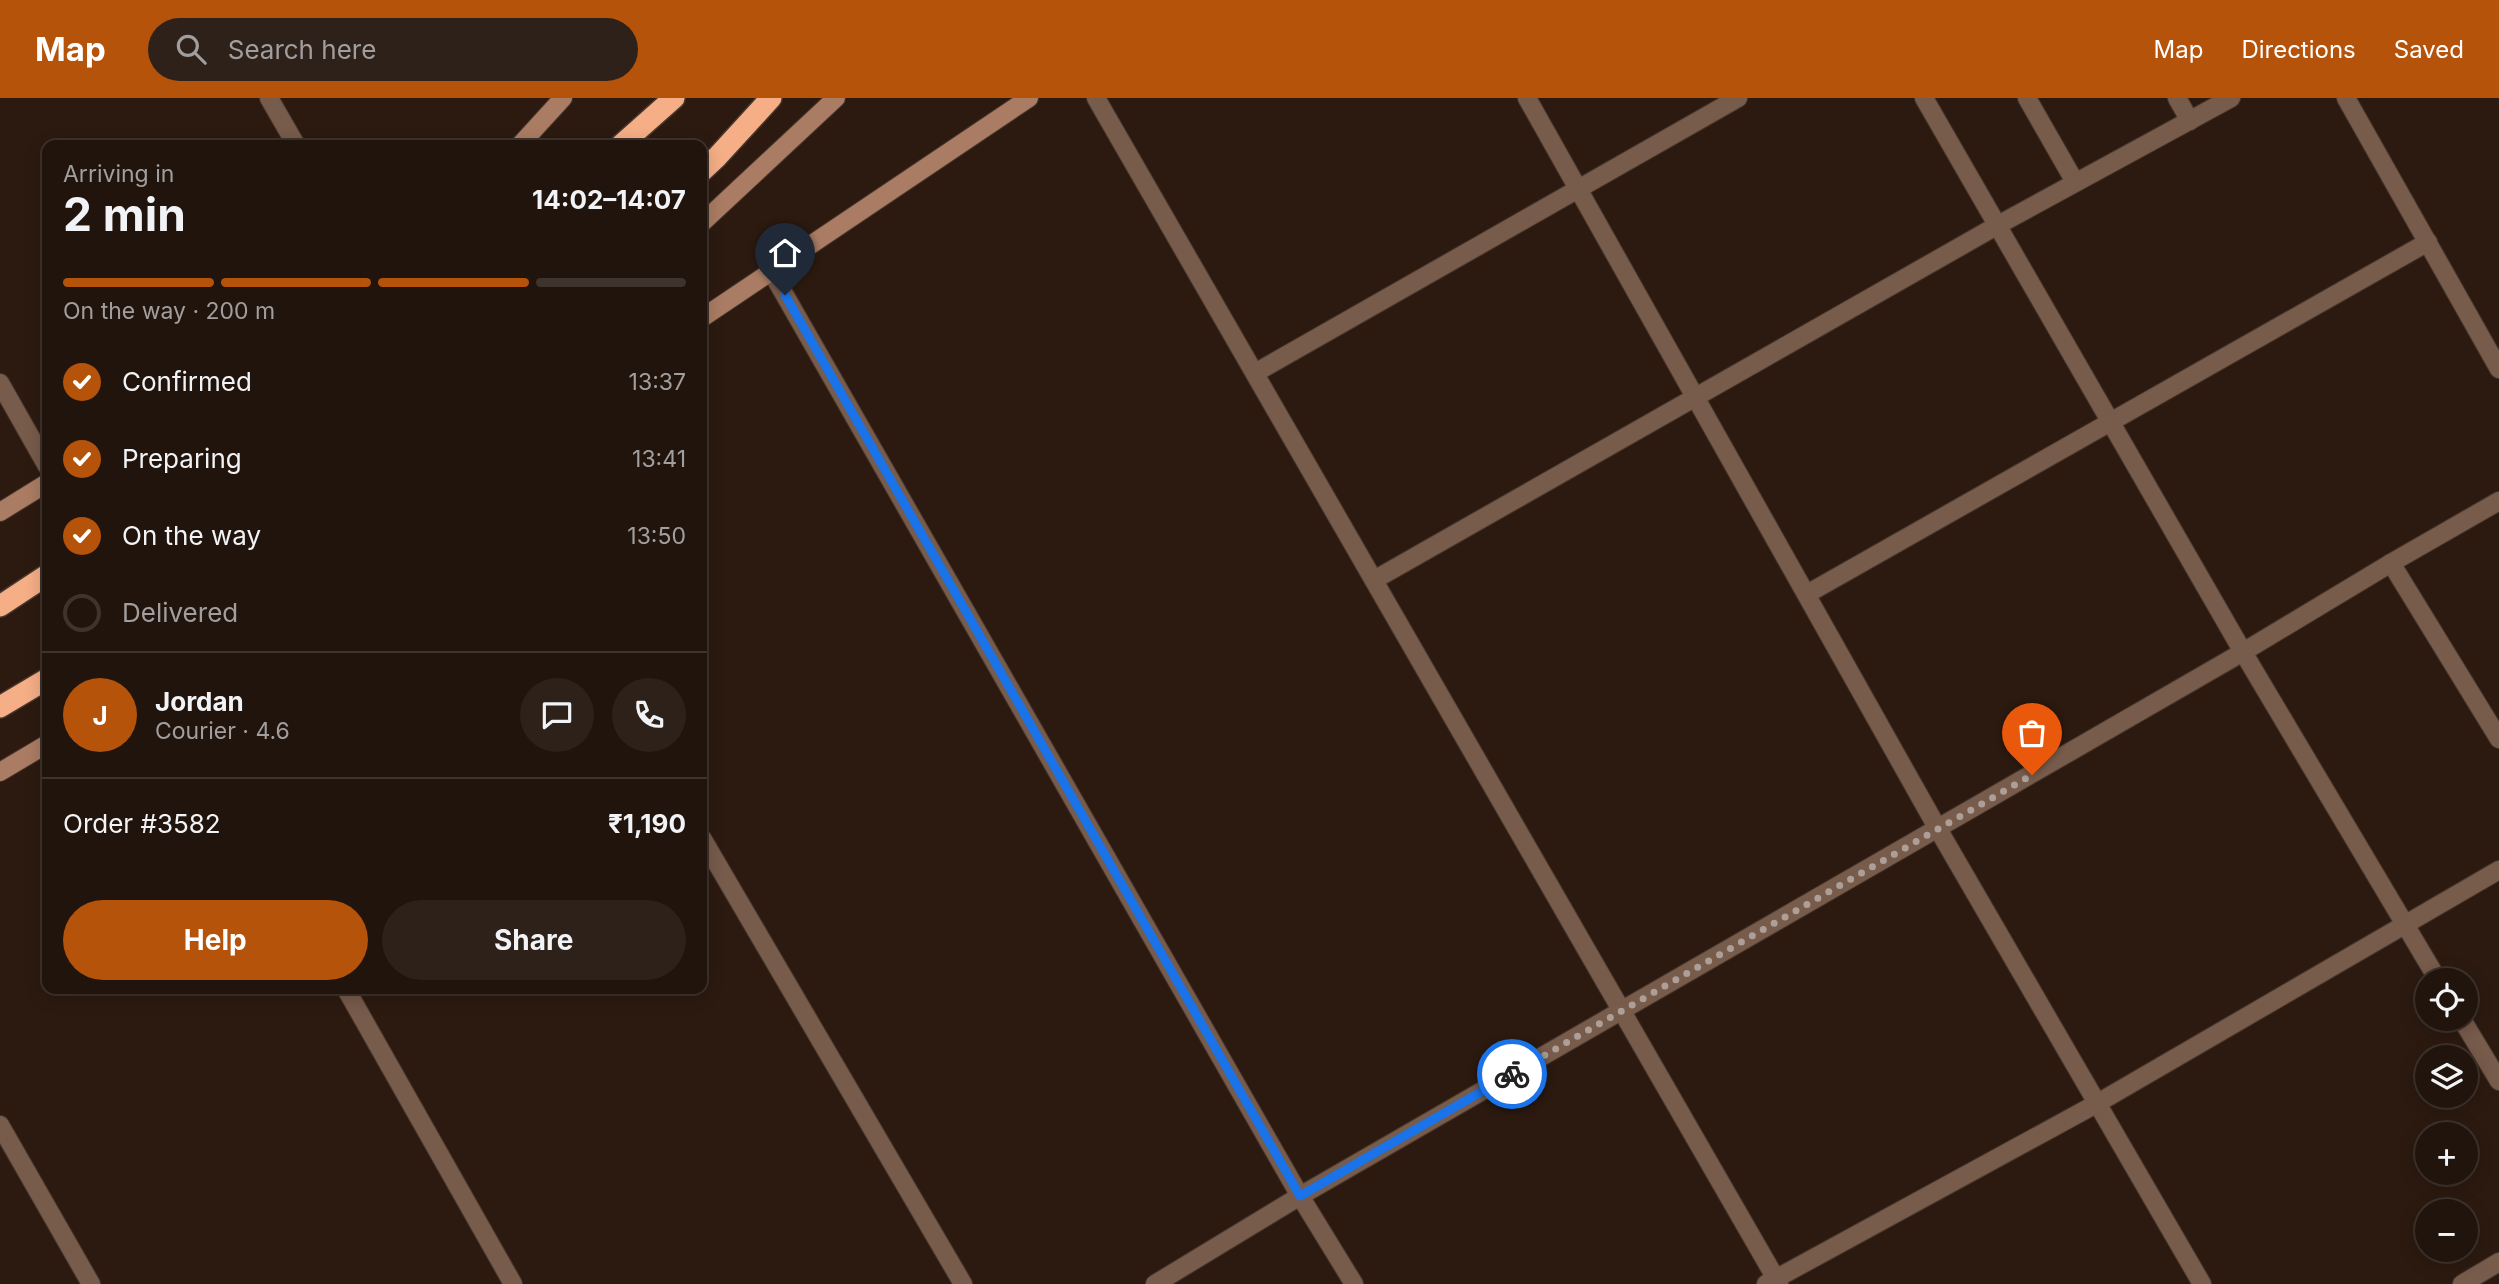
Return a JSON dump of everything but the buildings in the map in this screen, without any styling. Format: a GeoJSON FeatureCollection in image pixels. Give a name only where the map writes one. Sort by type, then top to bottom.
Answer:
{"type":"FeatureCollection","features":[{"type":"Feature","properties":{"kind":"highway"},"geometry":{"type":"LineString","coordinates":[[627,140],[674,98]]}},
{"type":"Feature","properties":{"kind":"highway"},"geometry":{"type":"LineString","coordinates":[[707,166],[771,98]]}},
{"type":"Feature","properties":{"kind":"highway"},"geometry":{"type":"LineString","coordinates":[[0,606],[42,578]]}},
{"type":"Feature","properties":{"kind":"highway"},"geometry":{"type":"LineString","coordinates":[[0,707],[42,682]]}},
{"type":"Feature","properties":{"kind":"main road"},"geometry":{"type":"LineString","coordinates":[[525,140],[563,98]]}},
{"type":"Feature","properties":{"kind":"main road"},"geometry":{"type":"LineString","coordinates":[[707,218],[836,98]]}},
{"type":"Feature","properties":{"kind":"main road"},"geometry":{"type":"LineString","coordinates":[[707,315],[1029,98]]}},
{"type":"Feature","properties":{"kind":"main road"},"geometry":{"type":"LineString","coordinates":[[0,512],[42,486]]}},
{"type":"Feature","properties":{"kind":"main road"},"geometry":{"type":"LineString","coordinates":[[0,772],[42,747]]}},
{"type":"Feature","properties":{"kind":"street"},"geometry":{"type":"LineString","coordinates":[[269,98],[293,140]]}},
{"type":"Feature","properties":{"kind":"street"},"geometry":{"type":"LineString","coordinates":[[1096,98],[1623,1011],[1774,1282],[2096,1104],[2499,870]]}},
{"type":"Feature","properties":{"kind":"street"},"geometry":{"type":"LineString","coordinates":[[1527,98],[1938,829],[2202,1284]]}},
{"type":"Feature","properties":{"kind":"street"},"geometry":{"type":"LineString","coordinates":[[1255,373],[1738,98]]}},
{"type":"Feature","properties":{"kind":"street"},"geometry":{"type":"LineString","coordinates":[[1924,98],[2243,652],[2430,968]]}},
{"type":"Feature","properties":{"kind":"street"},"geometry":{"type":"LineString","coordinates":[[2027,98],[2075,182]]}},
{"type":"Feature","properties":{"kind":"street"},"geometry":{"type":"LineString","coordinates":[[2177,98],[2190,121]]}},
{"type":"Feature","properties":{"kind":"street"},"geometry":{"type":"LineString","coordinates":[[1374,580],[1998,225],[2231,98]]}},
{"type":"Feature","properties":{"kind":"street"},"geometry":{"type":"LineString","coordinates":[[2346,98],[2499,369]]}},
{"type":"Feature","properties":{"kind":"street"},"geometry":{"type":"LineString","coordinates":[[1807,594],[2428,242]]}},
{"type":"Feature","properties":{"kind":"street"},"geometry":{"type":"LineString","coordinates":[[771,271],[1300,1196],[1353,1284]]}},
{"type":"Feature","properties":{"kind":"street"},"geometry":{"type":"LineString","coordinates":[[0,383],[42,457]]}},
{"type":"Feature","properties":{"kind":"street"},"geometry":{"type":"LineString","coordinates":[[1155,1284],[1300,1196],[1938,829],[2499,501]]}},
{"type":"Feature","properties":{"kind":"street"},"geometry":{"type":"LineString","coordinates":[[2391,562],[2499,739]]}},
{"type":"Feature","properties":{"kind":"street"},"geometry":{"type":"LineString","coordinates":[[707,847],[964,1284]]}},
{"type":"Feature","properties":{"kind":"street"},"geometry":{"type":"LineString","coordinates":[[349,994],[513,1284]]}},
{"type":"Feature","properties":{"kind":"street"},"geometry":{"type":"LineString","coordinates":[[2469,1031],[2499,1081]]}},
{"type":"Feature","properties":{"kind":"street"},"geometry":{"type":"LineString","coordinates":[[0,1125],[91,1284]]}},
{"type":"Feature","properties":{"kind":"street"},"geometry":{"type":"LineString","coordinates":[[2462,1284],[2499,1262]]}},
{"type":"Feature","properties":{"kind":"way so far"},"geometry":{"type":"LineString","coordinates":[[1512,1074],[2032,775]]}},
{"type":"Feature","properties":{"kind":"route"},"geometry":{"type":"LineString","coordinates":[[785,295],[1300,1196],[1512,1074]]}}]}
